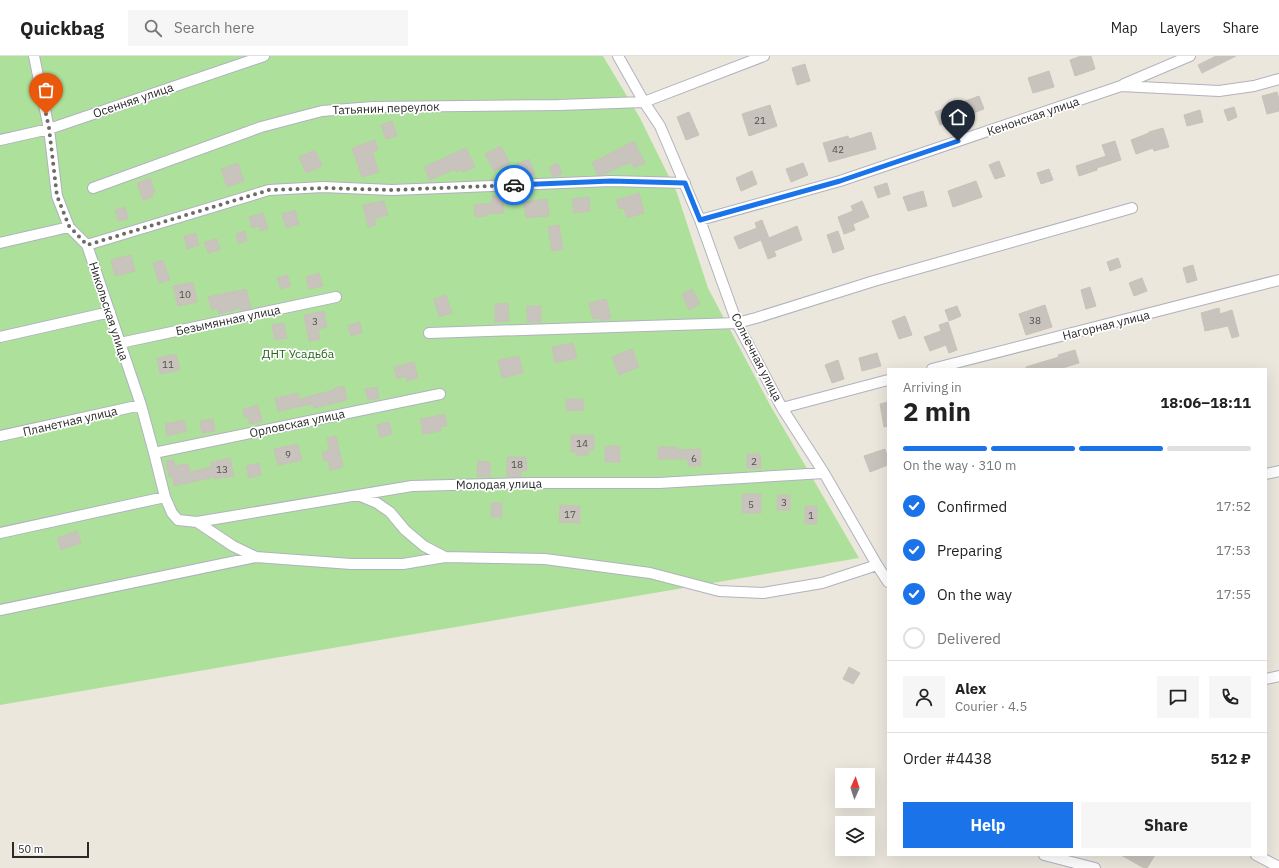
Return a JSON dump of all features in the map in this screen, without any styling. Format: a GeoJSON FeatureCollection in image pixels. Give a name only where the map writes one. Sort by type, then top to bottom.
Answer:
{"type":"FeatureCollection","features":[{"type":"Feature","properties":{"kind":"street","name":"Никольская улица"},"geometry":{"type":"LineString","coordinates":[[34,56],[49,128],[57,196],[69,226],[87,245],[141,405],[165,497],[172,513],[178,520]]}},
{"type":"Feature","properties":{"kind":"street","name":"Осенняя улица"},"geometry":{"type":"LineString","coordinates":[[0,140],[49,128],[264,56]]}},
{"type":"Feature","properties":{"kind":"street","name":"Солнечная улица"},"geometry":{"type":"LineString","coordinates":[[618,56],[644,102],[660,126],[700,220],[737,323],[782,408],[824,473],[877,565],[887,580]]}},
{"type":"Feature","properties":{"kind":"street","name":"Татьянин переулок"},"geometry":{"type":"LineString","coordinates":[[93,188],[261,127],[322,111],[373,107],[559,106],[644,102],[764,56]]}},
{"type":"Feature","properties":{"kind":"street"},"geometry":{"type":"LineString","coordinates":[[1121,86],[1190,56]]}},
{"type":"Feature","properties":{"kind":"street","name":"Кенонская улица"},"geometry":{"type":"LineString","coordinates":[[700,220],[840,181],[1121,86],[1219,91],[1254,86],[1279,79]]}},
{"type":"Feature","properties":{"kind":"street"},"geometry":{"type":"LineString","coordinates":[[87,245],[269,190],[323,188],[392,190],[611,181],[685,183]]}},
{"type":"Feature","properties":{"kind":"street"},"geometry":{"type":"LineString","coordinates":[[429,333],[737,323],[1132,208]]}},
{"type":"Feature","properties":{"kind":"street"},"geometry":{"type":"LineString","coordinates":[[0,243],[69,226]]}},
{"type":"Feature","properties":{"kind":"street","name":"Нагорная улица"},"geometry":{"type":"LineString","coordinates":[[936,368],[1279,280]]}},
{"type":"Feature","properties":{"kind":"street","name":"Безымянная улица"},"geometry":{"type":"LineString","coordinates":[[120,343],[336,297]]}},
{"type":"Feature","properties":{"kind":"street"},"geometry":{"type":"LineString","coordinates":[[0,337],[110,312]]}},
{"type":"Feature","properties":{"kind":"street"},"geometry":{"type":"LineString","coordinates":[[782,408],[887,380]]}},
{"type":"Feature","properties":{"kind":"street","name":"Орловская улица"},"geometry":{"type":"LineString","coordinates":[[154,452],[440,394]]}},
{"type":"Feature","properties":{"kind":"street","name":"Планетная улица"},"geometry":{"type":"LineString","coordinates":[[0,436],[141,405]]}},
{"type":"Feature","properties":{"kind":"street"},"geometry":{"type":"LineString","coordinates":[[1267,474],[1279,471]]}},
{"type":"Feature","properties":{"kind":"street","name":"Молодая улица"},"geometry":{"type":"LineString","coordinates":[[178,520],[197,522],[412,486],[530,483],[659,483],[824,473]]}},
{"type":"Feature","properties":{"kind":"street"},"geometry":{"type":"LineString","coordinates":[[358,495],[377,503],[390,512],[405,530],[424,546],[445,558]]}},
{"type":"Feature","properties":{"kind":"street"},"geometry":{"type":"LineString","coordinates":[[0,533],[165,497]]}},
{"type":"Feature","properties":{"kind":"street"},"geometry":{"type":"LineString","coordinates":[[197,522],[233,546],[256,557]]}},
{"type":"Feature","properties":{"kind":"street"},"geometry":{"type":"LineString","coordinates":[[0,610],[256,557],[351,564],[403,564],[445,558],[545,559],[650,573],[719,591],[763,593],[822,583],[877,565]]}},
{"type":"Feature","properties":{"kind":"street"},"geometry":{"type":"LineString","coordinates":[[1267,679],[1279,676]]}},
{"type":"Feature","properties":{"kind":"street"},"geometry":{"type":"LineString","coordinates":[[1048,856],[1095,868]]}},
{"type":"Feature","properties":{"kind":"street"},"geometry":{"type":"LineString","coordinates":[[1258,856],[1279,867]]}},
{"type":"Feature","properties":{"kind":"green space","name":"ДНТ Усадьба"},"geometry":{"type":"Polygon","coordinates":[[[0,56],[603,56],[640,118],[677,193],[708,288],[770,405],[859,558],[0,705],[0,56]]]}},
{"type":"Feature","properties":{"kind":"building"},"geometry":{"type":"Polygon","coordinates":[[[1081,56],[1091,56],[1095,69],[1075,76],[1070,60],[1081,56]]]}},
{"type":"Feature","properties":{"kind":"building"},"geometry":{"type":"Polygon","coordinates":[[[1216,56],[1236,56],[1202,73],[1198,65],[1216,56]]]}},
{"type":"Feature","properties":{"kind":"building"},"geometry":{"type":"Polygon","coordinates":[[[805,64],[810,81],[797,85],[792,68],[805,64]]]}},
{"type":"Feature","properties":{"kind":"building"},"geometry":{"type":"Polygon","coordinates":[[[1049,71],[1054,87],[1033,93],[1028,78],[1049,71]]]}},
{"type":"Feature","properties":{"kind":"building"},"geometry":{"type":"Polygon","coordinates":[[[1277,92],[1279,99],[1279,111],[1267,114],[1262,96],[1277,92]]]}},
{"type":"Feature","properties":{"kind":"building"},"geometry":{"type":"Polygon","coordinates":[[[979,96],[984,109],[940,125],[935,112],[979,96]]]}},
{"type":"Feature","properties":{"kind":"building"},"geometry":{"type":"Polygon","coordinates":[[[770,105],[777,126],[749,136],[742,114],[770,105]]]}},
{"type":"Feature","properties":{"kind":"building"},"geometry":{"type":"Polygon","coordinates":[[[1234,107],[1237,117],[1228,121],[1224,110],[1234,107]]]}},
{"type":"Feature","properties":{"kind":"building"},"geometry":{"type":"Polygon","coordinates":[[[1200,110],[1203,122],[1187,126],[1184,115],[1200,110]]]}},
{"type":"Feature","properties":{"kind":"building"},"geometry":{"type":"Polygon","coordinates":[[[689,112],[699,135],[686,140],[677,117],[689,112]]]}},
{"type":"Feature","properties":{"kind":"building"},"geometry":{"type":"Polygon","coordinates":[[[392,121],[397,136],[386,139],[381,125],[392,121]]]}},
{"type":"Feature","properties":{"kind":"building"},"geometry":{"type":"Polygon","coordinates":[[[1163,128],[1169,147],[1154,151],[1153,148],[1136,154],[1131,140],[1163,128]]]}},
{"type":"Feature","properties":{"kind":"building"},"geometry":{"type":"Polygon","coordinates":[[[871,132],[876,149],[829,162],[823,143],[848,136],[849,139],[871,132]]]}},
{"type":"Feature","properties":{"kind":"building"},"geometry":{"type":"Polygon","coordinates":[[[375,140],[378,150],[372,152],[379,172],[362,177],[352,148],[375,140]]]}},
{"type":"Feature","properties":{"kind":"building"},"geometry":{"type":"Polygon","coordinates":[[[634,141],[645,163],[634,168],[631,162],[603,175],[598,175],[592,163],[634,141]]]}},
{"type":"Feature","properties":{"kind":"building"},"geometry":{"type":"Polygon","coordinates":[[[1115,141],[1121,160],[1079,176],[1076,166],[1106,156],[1102,145],[1115,141]]]}},
{"type":"Feature","properties":{"kind":"building"},"geometry":{"type":"Polygon","coordinates":[[[501,146],[510,163],[494,171],[485,154],[501,146]]]}},
{"type":"Feature","properties":{"kind":"building"},"geometry":{"type":"Polygon","coordinates":[[[466,148],[475,167],[463,172],[462,169],[456,172],[455,169],[430,180],[424,167],[466,148]]]}},
{"type":"Feature","properties":{"kind":"building"},"geometry":{"type":"Polygon","coordinates":[[[315,150],[322,166],[306,173],[299,157],[315,150]]]}},
{"type":"Feature","properties":{"kind":"building"},"geometry":{"type":"Polygon","coordinates":[[[529,159],[535,174],[523,178],[517,164],[529,159]]]}},
{"type":"Feature","properties":{"kind":"building"},"geometry":{"type":"Polygon","coordinates":[[[999,161],[1005,176],[995,179],[989,165],[999,161]]]}},
{"type":"Feature","properties":{"kind":"building"},"geometry":{"type":"Polygon","coordinates":[[[238,163],[244,181],[227,187],[221,169],[238,163]]]}},
{"type":"Feature","properties":{"kind":"building"},"geometry":{"type":"Polygon","coordinates":[[[558,163],[562,174],[553,177],[549,167],[558,163]]]}},
{"type":"Feature","properties":{"kind":"building"},"geometry":{"type":"Polygon","coordinates":[[[803,163],[808,175],[791,182],[786,169],[803,163]]]}},
{"type":"Feature","properties":{"kind":"building"},"geometry":{"type":"Polygon","coordinates":[[[1049,169],[1053,180],[1041,184],[1037,173],[1049,169]]]}},
{"type":"Feature","properties":{"kind":"building"},"geometry":{"type":"Polygon","coordinates":[[[752,171],[757,184],[741,191],[736,178],[752,171]]]}},
{"type":"Feature","properties":{"kind":"building"},"geometry":{"type":"Polygon","coordinates":[[[150,178],[155,192],[152,193],[153,197],[143,200],[137,183],[150,178]]]}},
{"type":"Feature","properties":{"kind":"building"},"geometry":{"type":"Polygon","coordinates":[[[976,181],[982,197],[953,207],[948,191],[976,181]]]}},
{"type":"Feature","properties":{"kind":"building"},"geometry":{"type":"Polygon","coordinates":[[[887,183],[890,194],[878,198],[874,187],[887,183]]]}},
{"type":"Feature","properties":{"kind":"building"},"geometry":{"type":"Polygon","coordinates":[[[923,191],[927,206],[908,211],[903,197],[923,191]]]}},
{"type":"Feature","properties":{"kind":"building"},"geometry":{"type":"Polygon","coordinates":[[[520,193],[521,196],[525,196],[525,202],[547,199],[549,216],[526,218],[524,203],[503,204],[504,213],[486,214],[486,216],[475,217],[474,205],[492,203],[492,196],[513,196],[512,194],[520,193]]]}},
{"type":"Feature","properties":{"kind":"building"},"geometry":{"type":"Polygon","coordinates":[[[639,193],[644,213],[627,218],[624,208],[619,209],[616,200],[639,193]]]}},
{"type":"Feature","properties":{"kind":"building"},"geometry":{"type":"Polygon","coordinates":[[[589,197],[590,211],[574,213],[572,199],[589,197]]]}},
{"type":"Feature","properties":{"kind":"building"},"geometry":{"type":"Polygon","coordinates":[[[384,201],[388,215],[375,218],[376,225],[368,227],[363,205],[384,201]]]}},
{"type":"Feature","properties":{"kind":"building"},"geometry":{"type":"Polygon","coordinates":[[[862,201],[869,217],[853,224],[855,230],[844,234],[838,217],[853,211],[851,206],[862,201]]]}},
{"type":"Feature","properties":{"kind":"building"},"geometry":{"type":"Polygon","coordinates":[[[125,207],[128,219],[118,221],[115,210],[125,207]]]}},
{"type":"Feature","properties":{"kind":"building"},"geometry":{"type":"Polygon","coordinates":[[[295,210],[299,224],[286,228],[282,214],[295,210]]]}},
{"type":"Feature","properties":{"kind":"building"},"geometry":{"type":"Polygon","coordinates":[[[263,213],[268,229],[260,231],[259,226],[252,228],[249,217],[263,213]]]}},
{"type":"Feature","properties":{"kind":"building"},"geometry":{"type":"Polygon","coordinates":[[[762,220],[769,238],[797,226],[802,240],[774,251],[776,256],[768,259],[761,240],[739,249],[734,237],[757,228],[755,223],[762,220]]]}},
{"type":"Feature","properties":{"kind":"building"},"geometry":{"type":"Polygon","coordinates":[[[559,225],[563,249],[552,251],[548,227],[559,225]]]}},
{"type":"Feature","properties":{"kind":"building"},"geometry":{"type":"Polygon","coordinates":[[[245,231],[247,241],[238,243],[236,234],[245,231]]]}},
{"type":"Feature","properties":{"kind":"building"},"geometry":{"type":"Polygon","coordinates":[[[838,231],[844,249],[833,253],[827,235],[838,231]]]}},
{"type":"Feature","properties":{"kind":"building"},"geometry":{"type":"Polygon","coordinates":[[[196,233],[199,245],[187,249],[184,236],[196,233]]]}},
{"type":"Feature","properties":{"kind":"building"},"geometry":{"type":"Polygon","coordinates":[[[217,239],[220,250],[208,253],[204,242],[217,239]]]}},
{"type":"Feature","properties":{"kind":"building"},"geometry":{"type":"Polygon","coordinates":[[[131,255],[135,271],[115,276],[111,260],[131,255]]]}},
{"type":"Feature","properties":{"kind":"building"},"geometry":{"type":"Polygon","coordinates":[[[1118,258],[1121,267],[1110,271],[1107,262],[1118,258]]]}},
{"type":"Feature","properties":{"kind":"building"},"geometry":{"type":"Polygon","coordinates":[[[163,260],[170,280],[159,283],[153,263],[163,260]]]}},
{"type":"Feature","properties":{"kind":"building"},"geometry":{"type":"Polygon","coordinates":[[[1193,265],[1197,280],[1187,283],[1183,268],[1193,265]]]}},
{"type":"Feature","properties":{"kind":"building"},"geometry":{"type":"Polygon","coordinates":[[[319,273],[323,286],[309,289],[306,277],[319,273]]]}},
{"type":"Feature","properties":{"kind":"building"},"geometry":{"type":"Polygon","coordinates":[[[287,275],[291,286],[281,289],[277,278],[287,275]]]}},
{"type":"Feature","properties":{"kind":"building"},"geometry":{"type":"Polygon","coordinates":[[[1142,278],[1147,291],[1134,296],[1129,283],[1142,278]]]}},
{"type":"Feature","properties":{"kind":"building"},"geometry":{"type":"Polygon","coordinates":[[[193,282],[197,302],[178,306],[173,286],[193,282]]]}},
{"type":"Feature","properties":{"kind":"building"},"geometry":{"type":"Polygon","coordinates":[[[1090,287],[1096,306],[1086,309],[1081,290],[1090,287]]]}},
{"type":"Feature","properties":{"kind":"building"},"geometry":{"type":"Polygon","coordinates":[[[246,289],[251,308],[241,311],[241,308],[219,314],[217,308],[212,310],[208,297],[246,289]]]}},
{"type":"Feature","properties":{"kind":"building"},"geometry":{"type":"Polygon","coordinates":[[[692,289],[700,304],[689,310],[682,294],[692,289]]]}},
{"type":"Feature","properties":{"kind":"building"},"geometry":{"type":"Polygon","coordinates":[[[446,295],[452,313],[439,317],[434,299],[446,295]]]}},
{"type":"Feature","properties":{"kind":"building"},"geometry":{"type":"Polygon","coordinates":[[[606,299],[611,318],[601,321],[599,318],[593,319],[589,303],[606,299]]]}},
{"type":"Feature","properties":{"kind":"building"},"geometry":{"type":"Polygon","coordinates":[[[508,303],[509,321],[495,322],[495,304],[508,303]]]}},
{"type":"Feature","properties":{"kind":"building"},"geometry":{"type":"Polygon","coordinates":[[[1045,305],[1052,327],[1026,335],[1019,314],[1045,305]]]}},
{"type":"Feature","properties":{"kind":"building"},"geometry":{"type":"Polygon","coordinates":[[[527,306],[541,306],[541,322],[527,322],[527,306]]]}},
{"type":"Feature","properties":{"kind":"building"},"geometry":{"type":"Polygon","coordinates":[[[957,306],[961,316],[949,321],[945,310],[957,306]]]}},
{"type":"Feature","properties":{"kind":"building"},"geometry":{"type":"Polygon","coordinates":[[[1219,308],[1220,314],[1232,310],[1239,336],[1232,338],[1228,326],[1205,331],[1201,313],[1219,308]]]}},
{"type":"Feature","properties":{"kind":"building"},"geometry":{"type":"Polygon","coordinates":[[[324,311],[327,327],[318,329],[320,339],[309,341],[304,315],[324,311]]]}},
{"type":"Feature","properties":{"kind":"building"},"geometry":{"type":"Polygon","coordinates":[[[905,316],[912,335],[899,339],[892,321],[905,316]]]}},
{"type":"Feature","properties":{"kind":"building"},"geometry":{"type":"Polygon","coordinates":[[[360,322],[362,333],[351,336],[348,325],[360,322]]]}},
{"type":"Feature","properties":{"kind":"building"},"geometry":{"type":"Polygon","coordinates":[[[948,322],[957,350],[949,353],[946,345],[930,351],[924,337],[941,331],[939,325],[948,322]]]}},
{"type":"Feature","properties":{"kind":"building"},"geometry":{"type":"Polygon","coordinates":[[[284,323],[287,338],[275,340],[272,325],[284,323]]]}},
{"type":"Feature","properties":{"kind":"building"},"geometry":{"type":"Polygon","coordinates":[[[573,343],[577,358],[555,363],[552,347],[573,343]]]}},
{"type":"Feature","properties":{"kind":"building"},"geometry":{"type":"Polygon","coordinates":[[[632,349],[639,367],[619,375],[612,357],[632,349]]]}},
{"type":"Feature","properties":{"kind":"building"},"geometry":{"type":"Polygon","coordinates":[[[1075,350],[1079,363],[1062,368],[1026,368],[1059,357],[1058,355],[1075,350]]]}},
{"type":"Feature","properties":{"kind":"building"},"geometry":{"type":"Polygon","coordinates":[[[877,353],[881,366],[862,371],[859,358],[877,353]]]}},
{"type":"Feature","properties":{"kind":"building"},"geometry":{"type":"Polygon","coordinates":[[[176,354],[180,370],[160,374],[157,358],[176,354]]]}},
{"type":"Feature","properties":{"kind":"building"},"geometry":{"type":"Polygon","coordinates":[[[519,356],[523,373],[502,378],[498,360],[519,356]]]}},
{"type":"Feature","properties":{"kind":"building"},"geometry":{"type":"Polygon","coordinates":[[[838,360],[844,379],[832,383],[825,365],[838,360]]]}},
{"type":"Feature","properties":{"kind":"building"},"geometry":{"type":"Polygon","coordinates":[[[414,362],[418,378],[407,381],[406,376],[397,379],[394,367],[414,362]]]}},
{"type":"Feature","properties":{"kind":"building"},"geometry":{"type":"Polygon","coordinates":[[[344,386],[347,400],[314,408],[313,404],[278,411],[275,398],[298,393],[299,399],[344,386]]]}},
{"type":"Feature","properties":{"kind":"building"},"geometry":{"type":"Polygon","coordinates":[[[377,387],[379,398],[368,400],[365,389],[377,387]]]}},
{"type":"Feature","properties":{"kind":"building"},"geometry":{"type":"Polygon","coordinates":[[[566,399],[583,399],[584,410],[566,411],[566,399]]]}},
{"type":"Feature","properties":{"kind":"building"},"geometry":{"type":"Polygon","coordinates":[[[887,402],[887,426],[884,427],[880,404],[887,402]]]}},
{"type":"Feature","properties":{"kind":"building"},"geometry":{"type":"Polygon","coordinates":[[[258,405],[262,421],[250,424],[248,417],[245,418],[243,409],[258,405]]]}},
{"type":"Feature","properties":{"kind":"building"},"geometry":{"type":"Polygon","coordinates":[[[445,414],[447,426],[441,427],[441,431],[423,434],[420,419],[445,414]]]}},
{"type":"Feature","properties":{"kind":"building"},"geometry":{"type":"Polygon","coordinates":[[[213,419],[215,431],[202,433],[200,421],[213,419]]]}},
{"type":"Feature","properties":{"kind":"building"},"geometry":{"type":"Polygon","coordinates":[[[184,420],[187,431],[167,436],[165,424],[184,420]]]}},
{"type":"Feature","properties":{"kind":"building"},"geometry":{"type":"Polygon","coordinates":[[[389,422],[392,434],[380,437],[377,425],[389,422]]]}},
{"type":"Feature","properties":{"kind":"building"},"geometry":{"type":"Polygon","coordinates":[[[571,435],[594,435],[594,450],[588,450],[588,455],[577,456],[577,452],[571,452],[571,435]]]}},
{"type":"Feature","properties":{"kind":"building"},"geometry":{"type":"Polygon","coordinates":[[[336,436],[343,467],[330,470],[328,460],[324,461],[322,452],[330,450],[327,438],[336,436]]]}},
{"type":"Feature","properties":{"kind":"building"},"geometry":{"type":"Polygon","coordinates":[[[298,444],[302,460],[278,465],[274,449],[298,444]]]}},
{"type":"Feature","properties":{"kind":"building"},"geometry":{"type":"Polygon","coordinates":[[[605,446],[620,446],[620,462],[605,462],[605,446]]]}},
{"type":"Feature","properties":{"kind":"building"},"geometry":{"type":"Polygon","coordinates":[[[658,447],[677,447],[677,450],[701,449],[701,466],[688,466],[688,459],[658,459],[658,447]]]}},
{"type":"Feature","properties":{"kind":"building"},"geometry":{"type":"Polygon","coordinates":[[[885,449],[887,455],[887,465],[870,472],[864,456],[885,449]]]}},
{"type":"Feature","properties":{"kind":"building"},"geometry":{"type":"Polygon","coordinates":[[[747,454],[760,454],[761,468],[747,468],[747,454]]]}},
{"type":"Feature","properties":{"kind":"building"},"geometry":{"type":"Polygon","coordinates":[[[507,457],[526,457],[527,471],[521,471],[521,477],[507,477],[507,457]]]}},
{"type":"Feature","properties":{"kind":"building"},"geometry":{"type":"Polygon","coordinates":[[[230,458],[234,476],[214,479],[214,477],[174,486],[172,476],[169,477],[166,461],[174,460],[175,466],[188,464],[190,472],[212,467],[211,462],[230,458]]]}},
{"type":"Feature","properties":{"kind":"building"},"geometry":{"type":"Polygon","coordinates":[[[478,461],[490,462],[490,477],[477,476],[478,461]]]}},
{"type":"Feature","properties":{"kind":"building"},"geometry":{"type":"Polygon","coordinates":[[[259,463],[261,475],[249,478],[246,466],[259,463]]]}},
{"type":"Feature","properties":{"kind":"building"},"geometry":{"type":"Polygon","coordinates":[[[742,494],[761,494],[761,513],[742,513],[742,494]]]}},
{"type":"Feature","properties":{"kind":"building"},"geometry":{"type":"Polygon","coordinates":[[[778,495],[790,495],[790,510],[777,510],[778,495]]]}},
{"type":"Feature","properties":{"kind":"building"},"geometry":{"type":"Polygon","coordinates":[[[491,503],[502,503],[502,517],[491,517],[491,503]]]}},
{"type":"Feature","properties":{"kind":"building"},"geometry":{"type":"Polygon","coordinates":[[[560,505],[580,506],[580,523],[559,522],[560,505]]]}},
{"type":"Feature","properties":{"kind":"building"},"geometry":{"type":"Polygon","coordinates":[[[805,506],[817,506],[817,524],[805,524],[805,506]]]}},
{"type":"Feature","properties":{"kind":"building"},"geometry":{"type":"Polygon","coordinates":[[[77,531],[81,543],[61,550],[57,538],[77,531]]]}},
{"type":"Feature","properties":{"kind":"building"},"geometry":{"type":"Polygon","coordinates":[[[849,667],[860,673],[853,684],[843,679],[849,667]]]}},
{"type":"Feature","properties":{"kind":"building"},"geometry":{"type":"Polygon","coordinates":[[[1123,856],[1154,856],[1147,868],[1144,868],[1123,856]]]}},
{"type":"Feature","properties":{"kind":"way so far"},"geometry":{"type":"LineString","coordinates":[[46,114],[57,196],[69,226],[87,245],[269,190],[323,188],[392,190],[514,185]]}},
{"type":"Feature","properties":{"kind":"route"},"geometry":{"type":"LineString","coordinates":[[514,185],[611,181],[685,183],[700,220],[840,181],[958,141]]}}]}
